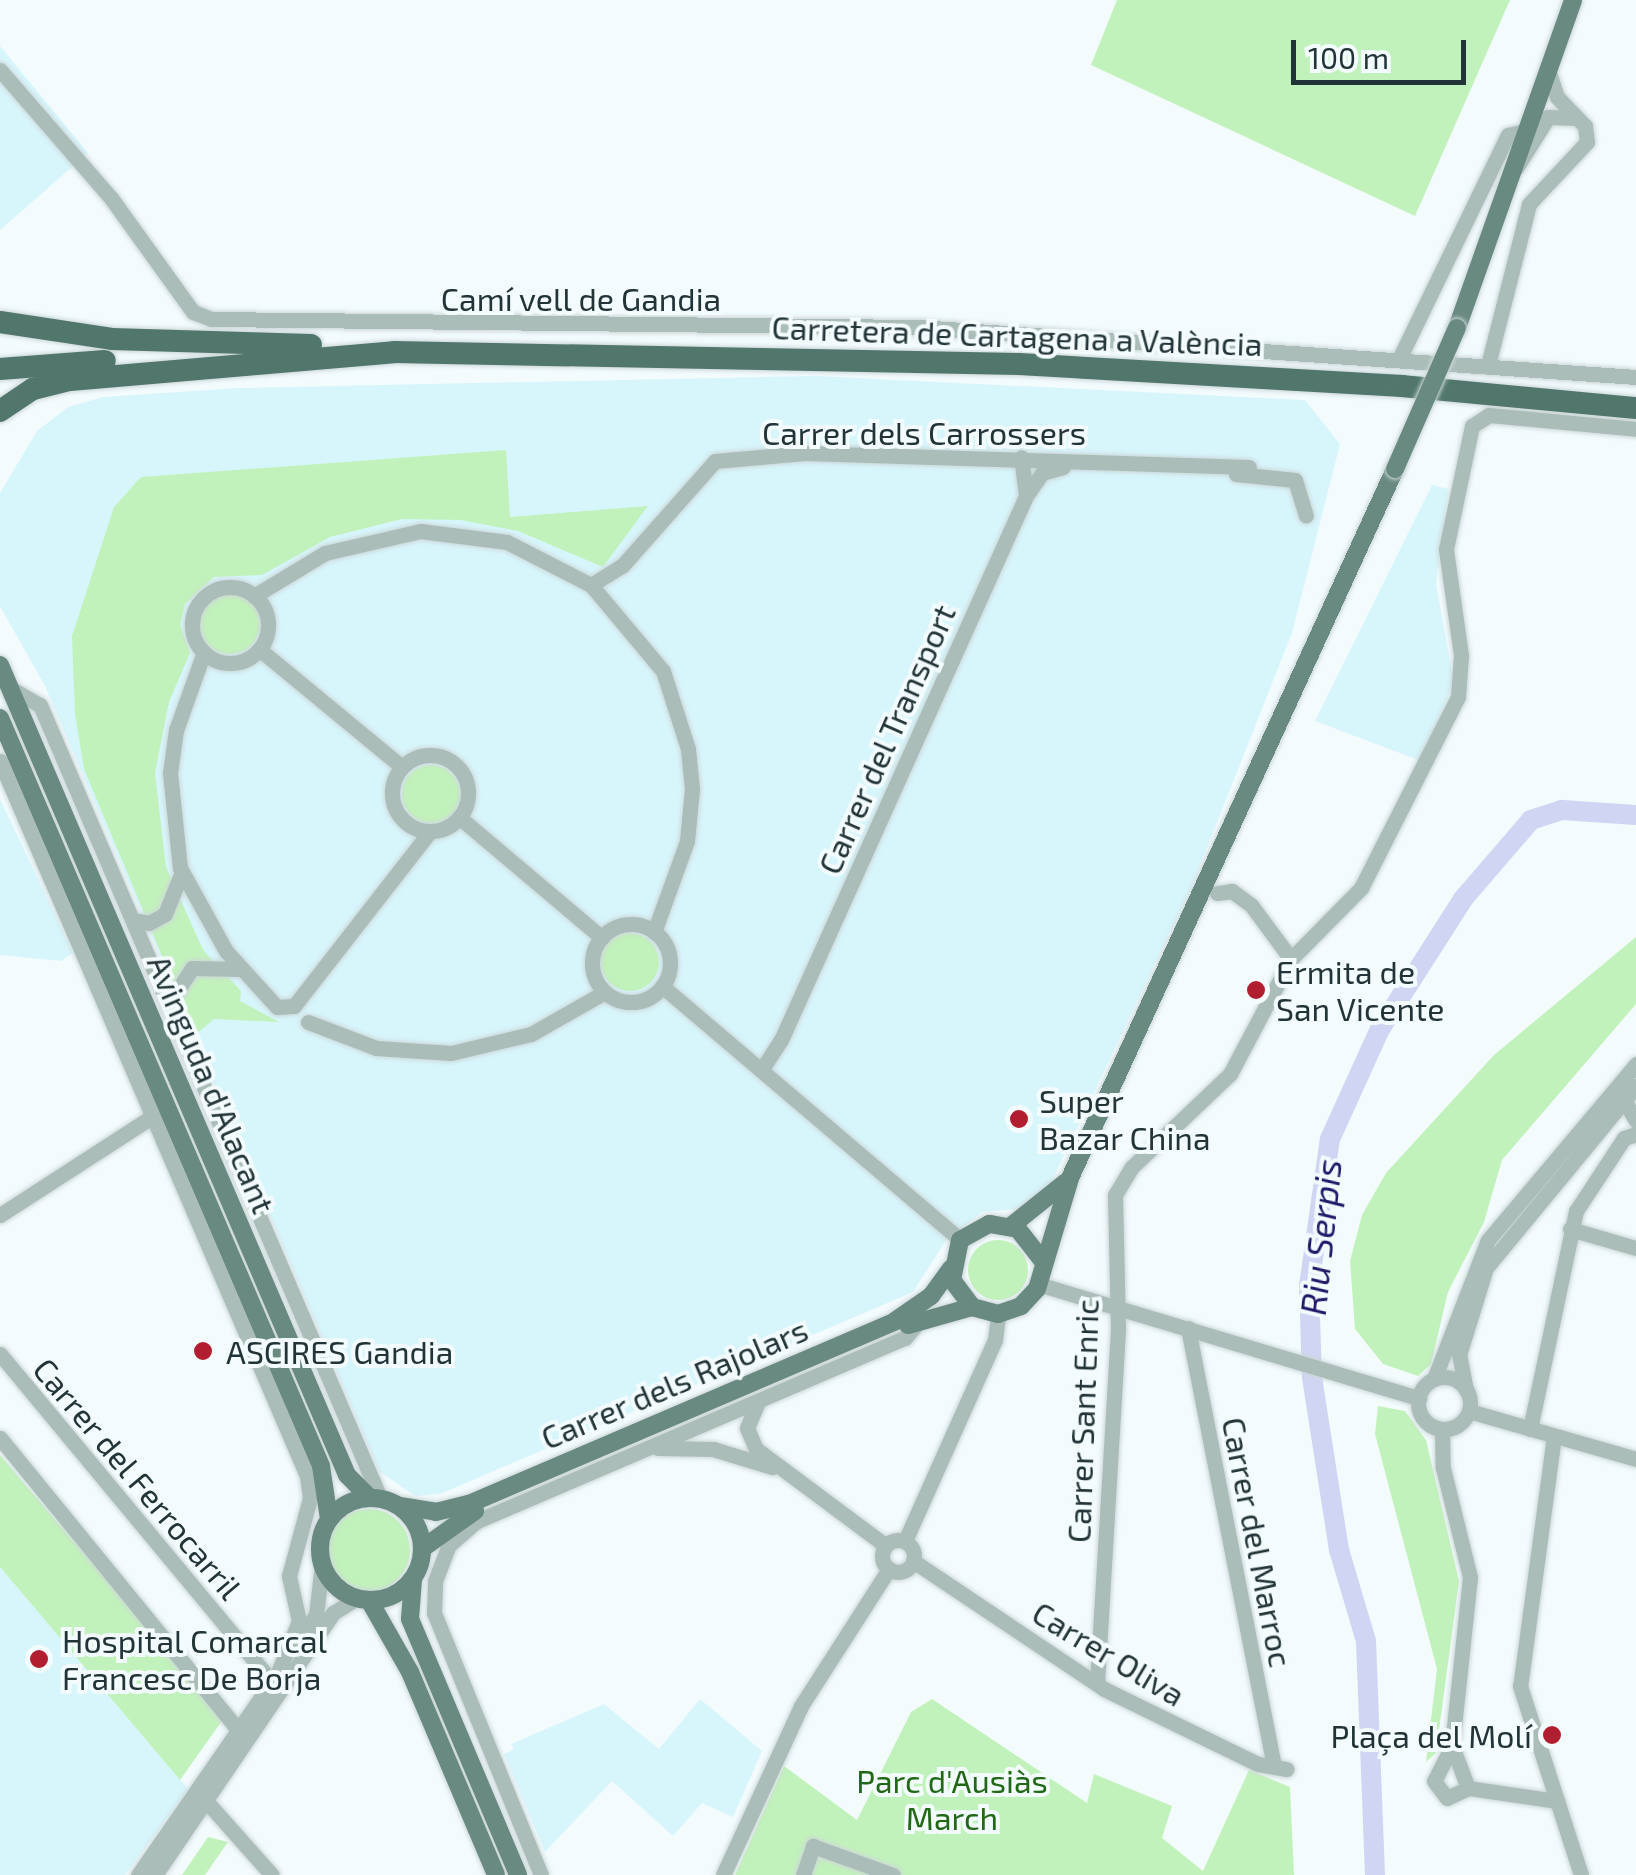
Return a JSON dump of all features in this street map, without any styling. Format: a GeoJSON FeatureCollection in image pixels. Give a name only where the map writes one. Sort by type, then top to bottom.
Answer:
{"type":"FeatureCollection","features":[{"type":"Feature","properties":{"kind":"highway"},"geometry":{"type":"LineString","coordinates":[[0,322],[98,338],[394,352]]}},
{"type":"Feature","properties":{"kind":"highway"},"geometry":{"type":"LineString","coordinates":[[0,411],[33,390],[70,380],[394,352]]}},
{"type":"Feature","properties":{"kind":"highway","name":"Carretera de Cartagena a València"},"geometry":{"type":"LineString","coordinates":[[394,352],[1018,364],[1386,385],[1636,408]]}},
{"type":"Feature","properties":{"kind":"highway"},"geometry":{"type":"LineString","coordinates":[[0,369],[198,354],[358,354]]}},
{"type":"Feature","properties":{"kind":"main road"},"geometry":{"type":"LineString","coordinates":[[1042,1260],[1027,1235],[1010,1226],[989,1224],[960,1240],[951,1268],[956,1290],[972,1307],[998,1314],[1021,1306],[1038,1284],[1042,1260],[1070,1178],[1458,328],[1572,0]]}},
{"type":"Feature","properties":{"kind":"main road","name":"Avinguda d'Alacant"},"geometry":{"type":"LineString","coordinates":[[0,665],[348,1475],[374,1498]]}},
{"type":"Feature","properties":{"kind":"main road","name":"Avinguda d'Alacant"},"geometry":{"type":"LineString","coordinates":[[0,718],[321,1466],[329,1519]]}},
{"type":"Feature","properties":{"kind":"main road"},"geometry":{"type":"LineString","coordinates":[[1010,1226],[1041,1208],[1070,1178]]}},
{"type":"Feature","properties":{"kind":"main road","name":"Carrer dels Rajolars"},"geometry":{"type":"LineString","coordinates":[[400,1506],[436,1512],[469,1504],[895,1321],[931,1296],[951,1268]]}},
{"type":"Feature","properties":{"kind":"main road","name":"Carrer dels Rajolars"},"geometry":{"type":"LineString","coordinates":[[423,1548],[463,1516],[920,1319],[972,1307]]}},
{"type":"Feature","properties":{"kind":"main road"},"geometry":{"type":"LineString","coordinates":[[496,1875],[410,1672],[362,1599],[335,1586],[322,1564],[320,1541],[329,1519],[374,1498],[400,1506],[423,1548],[406,1602],[425,1657],[518,1875]]}},
{"type":"Feature","properties":{"kind":"main road"},"geometry":{"type":"LineString","coordinates":[[362,1599],[394,1595],[413,1578]]}},
{"type":"Feature","properties":{"kind":"street","name":"Camí vell de Gandia"},"geometry":{"type":"LineString","coordinates":[[0,70],[111,198],[186,304],[212,319],[919,327],[1400,357],[1636,377]]}},
{"type":"Feature","properties":{"kind":"street"},"geometry":{"type":"LineString","coordinates":[[1488,365],[1523,218],[1539,188],[1583,150],[1588,134],[1581,120],[1554,92],[1549,73]]}},
{"type":"Feature","properties":{"kind":"street"},"geometry":{"type":"LineString","coordinates":[[1516,168],[1552,114],[1581,120]]}},
{"type":"Feature","properties":{"kind":"street"},"geometry":{"type":"LineString","coordinates":[[1400,357],[1508,135],[1528,130]]}},
{"type":"Feature","properties":{"kind":"street"},"geometry":{"type":"LineString","coordinates":[[1218,892],[1232,892],[1251,905],[1292,959],[1361,888],[1458,698],[1460,655],[1446,549],[1472,426],[1489,415],[1636,429]]}},
{"type":"Feature","properties":{"kind":"street","name":"Carrer dels Carrossers"},"geometry":{"type":"LineString","coordinates":[[592,585],[622,566],[715,461],[805,453],[1249,467]]}},
{"type":"Feature","properties":{"kind":"street"},"geometry":{"type":"LineString","coordinates":[[1021,458],[1026,496]]}},
{"type":"Feature","properties":{"kind":"street","name":"Carrer dels Carrossers"},"geometry":{"type":"LineString","coordinates":[[1026,496],[1050,467],[1250,474],[1295,480],[1306,515]]}},
{"type":"Feature","properties":{"kind":"street","name":"Carrer del Transport"},"geometry":{"type":"LineString","coordinates":[[762,1068],[780,1040],[1026,496]]}},
{"type":"Feature","properties":{"kind":"street"},"geometry":{"type":"LineString","coordinates":[[254,596],[325,553],[420,532],[507,542],[592,585],[662,671],[688,748],[687,841],[654,932]]}},
{"type":"Feature","properties":{"kind":"street"},"geometry":{"type":"LineString","coordinates":[[204,652],[229,662],[259,649],[268,627],[254,596],[226,587],[204,597],[192,627],[204,652],[172,760],[171,810],[182,872],[240,969],[277,1008],[294,1006],[430,831],[459,817],[468,791],[453,762],[432,754],[402,767]]}},
{"type":"Feature","properties":{"kind":"street"},"geometry":{"type":"LineString","coordinates":[[259,649],[402,767]]}},
{"type":"Feature","properties":{"kind":"street","name":"Avinguda d'Alacant"},"geometry":{"type":"LineString","coordinates":[[10,688],[40,705],[134,920],[374,1498]]}},
{"type":"Feature","properties":{"kind":"street","name":"Avinguda d'Alacant"},"geometry":{"type":"LineString","coordinates":[[0,761],[307,1476],[310,1498],[289,1576],[298,1621],[274,1678]]}},
{"type":"Feature","properties":{"kind":"street"},"geometry":{"type":"LineString","coordinates":[[402,767],[393,802],[406,822],[430,831]]}},
{"type":"Feature","properties":{"kind":"street"},"geometry":{"type":"LineString","coordinates":[[459,817],[602,938]]}},
{"type":"Feature","properties":{"kind":"street","name":"Avinguda d'Alacant"},"geometry":{"type":"LineString","coordinates":[[134,920],[148,923],[165,914],[182,872]]}},
{"type":"Feature","properties":{"kind":"street"},"geometry":{"type":"LineString","coordinates":[[308,1022],[397,1052],[470,1051],[541,1030],[604,992],[641,1000],[662,986],[670,958],[654,932],[621,926],[602,938],[592,959],[604,992]]}},
{"type":"Feature","properties":{"kind":"street","name":"Carrer Sant Enric"},"geometry":{"type":"LineString","coordinates":[[1097,1682],[1117,1309],[1113,1206],[1132,1167],[1230,1074],[1292,959]]}},
{"type":"Feature","properties":{"kind":"street","name":"Avinguda d'Alacant"},"geometry":{"type":"LineString","coordinates":[[168,1004],[192,968],[240,969]]}},
{"type":"Feature","properties":{"kind":"street"},"geometry":{"type":"LineString","coordinates":[[662,986],[960,1240]]}},
{"type":"Feature","properties":{"kind":"street"},"geometry":{"type":"LineString","coordinates":[[1418,1398],[1434,1379],[1488,1240],[1636,1064]]}},
{"type":"Feature","properties":{"kind":"street"},"geometry":{"type":"LineString","coordinates":[[1418,1398],[1423,1419],[1442,1429],[1462,1423],[1469,1411],[1459,1352],[1486,1268],[1636,1086]]}},
{"type":"Feature","properties":{"kind":"street"},"geometry":{"type":"LineString","coordinates":[[1624,1100],[1625,1112],[1636,1121]]}},
{"type":"Feature","properties":{"kind":"street"},"geometry":{"type":"LineString","coordinates":[[0,1215],[153,1116]]}},
{"type":"Feature","properties":{"kind":"street"},"geometry":{"type":"LineString","coordinates":[[1602,1126],[1636,1131]]}},
{"type":"Feature","properties":{"kind":"street"},"geometry":{"type":"LineString","coordinates":[[1530,1430],[1570,1229],[1578,1206],[1624,1138],[1636,1131]]}},
{"type":"Feature","properties":{"kind":"street"},"geometry":{"type":"LineString","coordinates":[[1570,1229],[1636,1248]]}},
{"type":"Feature","properties":{"kind":"street"},"geometry":{"type":"LineString","coordinates":[[1038,1284],[1418,1398]]}},
{"type":"Feature","properties":{"kind":"street"},"geometry":{"type":"LineString","coordinates":[[889,1569],[905,1570],[914,1561],[905,1541],[996,1340],[998,1314]]}},
{"type":"Feature","properties":{"kind":"street"},"geometry":{"type":"LineString","coordinates":[[542,1875],[458,1671],[432,1595],[454,1538],[476,1522],[906,1338],[920,1319]]}},
{"type":"Feature","properties":{"kind":"street","name":"Carrer del Marroc"},"geometry":{"type":"LineString","coordinates":[[1188,1328],[1280,1768]]}},
{"type":"Feature","properties":{"kind":"street","name":"Carrer del Ferrocarril"},"geometry":{"type":"LineString","coordinates":[[0,1354],[274,1678]]}},
{"type":"Feature","properties":{"kind":"street"},"geometry":{"type":"LineString","coordinates":[[1434,1379],[1448,1378],[1466,1390]]}},
{"type":"Feature","properties":{"kind":"street"},"geometry":{"type":"LineString","coordinates":[[761,1399],[748,1416],[749,1439],[780,1470],[886,1546]]}},
{"type":"Feature","properties":{"kind":"street"},"geometry":{"type":"LineString","coordinates":[[1469,1411],[1636,1459]]}},
{"type":"Feature","properties":{"kind":"street"},"geometry":{"type":"LineString","coordinates":[[1442,1429],[1443,1468],[1470,1577],[1452,1746],[1452,1766],[1468,1788]]}},
{"type":"Feature","properties":{"kind":"street"},"geometry":{"type":"LineString","coordinates":[[1554,1436],[1520,1686],[1580,1875]]}},
{"type":"Feature","properties":{"kind":"street"},"geometry":{"type":"LineString","coordinates":[[0,1438],[237,1729]]}},
{"type":"Feature","properties":{"kind":"street"},"geometry":{"type":"LineString","coordinates":[[631,1454],[687,1445],[780,1470]]}},
{"type":"Feature","properties":{"kind":"street"},"geometry":{"type":"LineString","coordinates":[[886,1546],[905,1541]]}},
{"type":"Feature","properties":{"kind":"street"},"geometry":{"type":"LineString","coordinates":[[886,1546],[882,1557],[889,1569]]}},
{"type":"Feature","properties":{"kind":"street","name":"Carrer Oliva"},"geometry":{"type":"LineString","coordinates":[[914,1561],[1097,1682],[1160,1718],[1280,1768]]}},
{"type":"Feature","properties":{"kind":"street"},"geometry":{"type":"LineString","coordinates":[[138,1875],[316,1615],[322,1564]]}},
{"type":"Feature","properties":{"kind":"street"},"geometry":{"type":"LineString","coordinates":[[723,1875],[802,1706],[889,1569]]}},
{"type":"Feature","properties":{"kind":"street"},"geometry":{"type":"LineString","coordinates":[[155,1875],[333,1613],[362,1599]]}},
{"type":"Feature","properties":{"kind":"street"},"geometry":{"type":"LineString","coordinates":[[425,1657],[458,1671]]}},
{"type":"Feature","properties":{"kind":"street"},"geometry":{"type":"LineString","coordinates":[[1452,1766],[1429,1782],[1447,1798],[1468,1788],[1557,1801]]}},
{"type":"Feature","properties":{"kind":"street"},"geometry":{"type":"LineString","coordinates":[[206,1801],[272,1875]]}},
{"type":"Feature","properties":{"kind":"street"},"geometry":{"type":"LineString","coordinates":[[802,1875],[814,1846],[893,1875]]}},
{"type":"Feature","properties":{"kind":"shaded area"},"geometry":{"type":"Polygon","coordinates":[[[0,46],[88,153],[0,230],[0,46]]]}},
{"type":"Feature","properties":{"kind":"shaded area"},"geometry":{"type":"Polygon","coordinates":[[[815,376],[1305,400],[1340,444],[1292,633],[1191,888],[1048,1189],[1019,1209],[982,1212],[947,1239],[913,1292],[440,1494],[415,1496],[379,1471],[45,686],[0,606],[0,493],[37,431],[68,407],[103,397],[239,388],[815,376]]]}},
{"type":"Feature","properties":{"kind":"shaded area"},"geometry":{"type":"Polygon","coordinates":[[[1432,485],[1448,489],[1436,584],[1454,682],[1421,761],[1315,721],[1432,485]]]}},
{"type":"Feature","properties":{"kind":"shaded area"},"geometry":{"type":"Polygon","coordinates":[[[0,799],[73,953],[61,961],[0,955],[0,799]]]}},
{"type":"Feature","properties":{"kind":"shaded area","name":"Hospital Comarcal Francesc De Borja"},"geometry":{"type":"Polygon","coordinates":[[[0,1567],[188,1789],[125,1875],[0,1875],[0,1567]]]}},
{"type":"Feature","properties":{"kind":"shaded area"},"geometry":{"type":"Polygon","coordinates":[[[700,1699],[762,1751],[733,1817],[702,1803],[673,1836],[612,1781],[545,1852],[504,1754],[514,1749],[511,1744],[604,1704],[659,1749],[700,1699]]]}},
{"type":"Feature","properties":{"kind":"green space"},"geometry":{"type":"Polygon","coordinates":[[[1117,0],[1510,0],[1415,216],[1091,65],[1117,0]]]}},
{"type":"Feature","properties":{"kind":"green space"},"geometry":{"type":"Polygon","coordinates":[[[506,450],[510,517],[648,506],[603,567],[518,531],[461,520],[402,519],[330,537],[262,575],[214,577],[185,604],[180,625],[190,653],[169,702],[155,773],[166,867],[203,950],[241,991],[240,1001],[279,1022],[214,1019],[195,1035],[84,769],[75,714],[72,636],[114,507],[141,477],[506,450]]]}},
{"type":"Feature","properties":{"kind":"green space"},"geometry":{"type":"Polygon","coordinates":[[[230,594],[251,603],[260,624],[251,645],[230,654],[209,645],[200,624],[209,603],[230,594]]]}},
{"type":"Feature","properties":{"kind":"green space"},"geometry":{"type":"Polygon","coordinates":[[[431,765],[452,773],[460,794],[452,815],[431,823],[410,815],[402,794],[410,773],[431,765]]]}},
{"type":"Feature","properties":{"kind":"green space"},"geometry":{"type":"Polygon","coordinates":[[[630,933],[651,941],[659,962],[651,983],[630,991],[609,983],[601,962],[609,941],[630,933]]]}},
{"type":"Feature","properties":{"kind":"green space"},"geometry":{"type":"Polygon","coordinates":[[[1636,937],[1636,1004],[1502,1160],[1484,1222],[1448,1292],[1431,1364],[1418,1376],[1383,1364],[1355,1329],[1350,1261],[1362,1215],[1386,1173],[1494,1055],[1636,937]]]}},
{"type":"Feature","properties":{"kind":"green space"},"geometry":{"type":"Polygon","coordinates":[[[998,1240],[1019,1249],[1028,1270],[1019,1291],[998,1300],[977,1291],[968,1270],[977,1249],[998,1240]]]}},
{"type":"Feature","properties":{"kind":"green space"},"geometry":{"type":"Polygon","coordinates":[[[1378,1406],[1405,1411],[1426,1440],[1459,1581],[1436,1753],[1426,1762],[1437,1669],[1375,1434],[1378,1406]]]}},
{"type":"Feature","properties":{"kind":"green space"},"geometry":{"type":"Polygon","coordinates":[[[0,1455],[224,1718],[180,1780],[0,1567],[0,1455]]]}},
{"type":"Feature","properties":{"kind":"green space"},"geometry":{"type":"Polygon","coordinates":[[[369,1509],[398,1521],[410,1550],[398,1579],[369,1591],[340,1579],[328,1550],[340,1521],[369,1509]]]}},
{"type":"Feature","properties":{"kind":"green space","name":"Parc d'Ausiàs March"},"geometry":{"type":"Polygon","coordinates":[[[932,1699],[1087,1803],[1094,1774],[1172,1806],[1162,1838],[1203,1871],[1249,1770],[1290,1787],[1294,1875],[735,1875],[784,1766],[857,1820],[911,1712],[932,1699]]]}},
{"type":"Feature","properties":{"kind":"green space"},"geometry":{"type":"Polygon","coordinates":[[[208,1837],[228,1842],[205,1875],[182,1875],[208,1837]]]}},
{"type":"Feature","properties":{"kind":"waterway","name":"Riu Serpis"},"geometry":{"type":"LineString","coordinates":[[1375,1875],[1366,1641],[1339,1550],[1312,1377],[1309,1286],[1330,1139],[1380,1029],[1463,899],[1531,820],[1562,810],[1636,815]]}},
{"type":"Feature","properties":{"kind":"place","name":"Ermita de San Vicente"},"geometry":{"type":"Point","coordinates":[1256,990]}},
{"type":"Feature","properties":{"kind":"place","name":"Super Bazar China"},"geometry":{"type":"Point","coordinates":[1019,1119]}},
{"type":"Feature","properties":{"kind":"place","name":"ASCIRES Gandia"},"geometry":{"type":"Point","coordinates":[203,1351]}},
{"type":"Feature","properties":{"kind":"place","name":"Hospital Comarcal Francesc De Borja"},"geometry":{"type":"Point","coordinates":[39,1659]}},
{"type":"Feature","properties":{"kind":"place","name":"Plaça del Molí"},"geometry":{"type":"Point","coordinates":[1552,1735]}}]}
